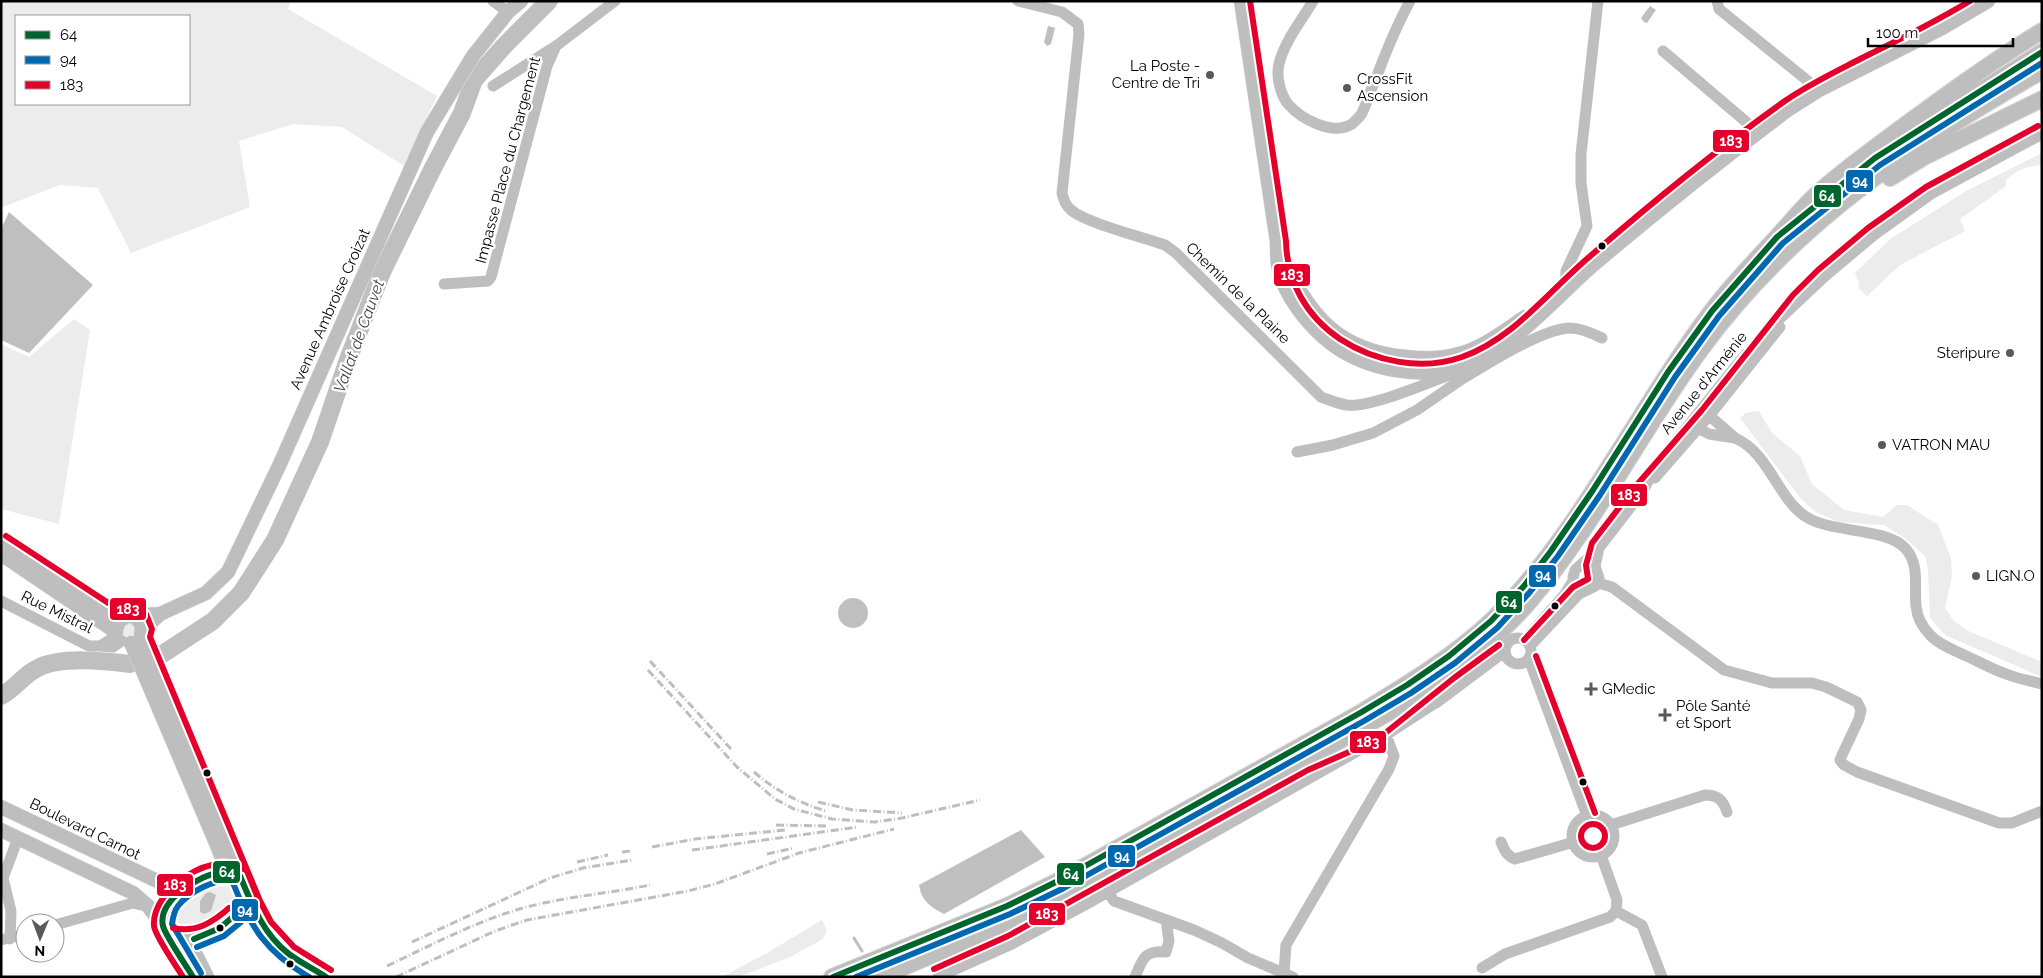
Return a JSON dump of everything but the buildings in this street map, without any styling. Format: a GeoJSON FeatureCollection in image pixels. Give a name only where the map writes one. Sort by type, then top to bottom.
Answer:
{"type":"FeatureCollection","features":[{"type":"Feature","properties":{"kind":"highway"},"geometry":{"type":"LineString","coordinates":[[832,977],[1007,906],[1060,880],[1360,713],[1407,685],[1449,656],[1491,621],[1524,586],[1552,551],[1668,372],[1707,317],[1818,193],[1963,82],[2042,32]]}},
{"type":"Feature","properties":{"kind":"highway"},"geometry":{"type":"LineString","coordinates":[[1777,237],[1875,158],[2042,52]]}},
{"type":"Feature","properties":{"kind":"highway"},"geometry":{"type":"LineString","coordinates":[[880,977],[995,929],[1183,829],[1407,702],[1481,648],[1528,603],[1568,553],[1702,347],[1766,272],[1839,204],[1892,164],[1948,126],[2042,71]]}},
{"type":"Feature","properties":{"kind":"highway"},"geometry":{"type":"LineString","coordinates":[[1799,240],[1886,180],[1924,157],[2042,99]]}},
{"type":"Feature","properties":{"kind":"main road","name":"Avenue Ambroise Croizat"},"geometry":{"type":"LineString","coordinates":[[160,614],[135,617],[126,616],[127,634],[160,614],[206,593],[228,572],[279,466],[427,132],[472,56],[508,12],[521,1]]}},
{"type":"Feature","properties":{"kind":"main road"},"geometry":{"type":"LineString","coordinates":[[1241,1],[1278,266],[1284,282],[1296,304],[1328,341],[1344,353],[1387,369],[1415,372],[1455,369],[1482,358],[1508,342],[1564,290],[1788,109],[1819,90],[1942,28],[1988,1]]}},
{"type":"Feature","properties":{"kind":"main road"},"geometry":{"type":"LineString","coordinates":[[1,543],[127,634],[233,855],[240,876],[245,892],[235,914],[220,928],[194,939],[181,940],[167,931],[164,915],[167,906],[173,897],[183,889],[202,877],[222,872],[230,872],[240,876]]}},
{"type":"Feature","properties":{"kind":"main road"},"geometry":{"type":"LineString","coordinates":[[1,554],[127,634],[224,863],[222,872]]}},
{"type":"Feature","properties":{"kind":"main road","name":"Boulevard Carnot"},"geometry":{"type":"LineString","coordinates":[[1,807],[170,887],[183,889]]}},
{"type":"Feature","properties":{"kind":"main road"},"geometry":{"type":"LineString","coordinates":[[1,830],[133,893],[148,906],[167,931],[193,977]]}},
{"type":"Feature","properties":{"kind":"main road"},"geometry":{"type":"LineString","coordinates":[[194,939],[192,947],[207,977]]}},
{"type":"Feature","properties":{"kind":"street"},"geometry":{"type":"LineString","coordinates":[[493,1],[508,12]]}},
{"type":"Feature","properties":{"kind":"street","name":"Impasse Place du Chargement"},"geometry":{"type":"LineString","coordinates":[[444,284],[488,281],[491,278],[547,66],[556,46],[615,1]]}},
{"type":"Feature","properties":{"kind":"street","name":"Chemin de la Plaine"},"geometry":{"type":"LineString","coordinates":[[1018,1],[1062,12],[1078,24],[1079,34],[1062,193],[1064,202],[1069,208],[1083,218],[1165,245],[1171,249],[1321,397],[1348,405],[1369,403],[1455,369]]}},
{"type":"Feature","properties":{"kind":"street"},"geometry":{"type":"LineString","coordinates":[[1314,1],[1278,64],[1278,79],[1287,103],[1310,121],[1327,128],[1341,128],[1352,124],[1361,114],[1387,50],[1410,1]]}},
{"type":"Feature","properties":{"kind":"street"},"geometry":{"type":"LineString","coordinates":[[1564,290],[1566,271],[1587,226],[1581,183],[1581,154],[1598,1]]}},
{"type":"Feature","properties":{"kind":"street"},"geometry":{"type":"LineString","coordinates":[[1717,1],[1719,9],[1819,90]]}},
{"type":"Feature","properties":{"kind":"street"},"geometry":{"type":"LineString","coordinates":[[493,86],[556,46]]}},
{"type":"Feature","properties":{"kind":"street"},"geometry":{"type":"LineString","coordinates":[[1663,51],[1758,132]]}},
{"type":"Feature","properties":{"kind":"street","name":"Avenue d'Arménie"},"geometry":{"type":"LineString","coordinates":[[1581,566],[1599,548],[1642,492],[1664,470],[1705,412],[1799,301],[1824,277],[1874,235],[1931,194],[2042,134]]}},
{"type":"Feature","properties":{"kind":"street"},"geometry":{"type":"LineString","coordinates":[[1297,452],[1333,445],[1373,433],[1416,410],[1455,369],[1559,330],[1582,329],[1602,338]]}},
{"type":"Feature","properties":{"kind":"street"},"geometry":{"type":"LineString","coordinates":[[1705,412],[1756,453],[1795,507],[1806,517],[1819,524],[1887,538],[1903,546],[1912,556],[1916,572],[1916,607],[1921,623],[1930,636],[1942,645],[2008,675],[2042,684]]}},
{"type":"Feature","properties":{"kind":"street"},"geometry":{"type":"LineString","coordinates":[[1694,426],[1709,434],[1735,438]]}},
{"type":"Feature","properties":{"kind":"street","name":"Avenue d'Arménie"},"geometry":{"type":"LineString","coordinates":[[1596,570],[1599,548]]}},
{"type":"Feature","properties":{"kind":"street"},"geometry":{"type":"LineString","coordinates":[[1527,643],[1565,594],[1573,580],[1574,574],[1581,566],[1589,566],[1596,570],[1598,583]]}},
{"type":"Feature","properties":{"kind":"street"},"geometry":{"type":"LineString","coordinates":[[1573,580],[1577,587],[1588,590]]}},
{"type":"Feature","properties":{"kind":"street"},"geometry":{"type":"LineString","coordinates":[[1527,643],[1579,594],[1592,589],[1598,583]]}},
{"type":"Feature","properties":{"kind":"street"},"geometry":{"type":"LineString","coordinates":[[1598,583],[1612,586],[1724,670],[1772,683],[1812,683],[1826,687],[1856,702],[1861,710],[1860,719],[1840,760],[1844,765],[1857,772],[1999,823],[2012,823],[2042,811]]}},
{"type":"Feature","properties":{"kind":"street","name":"Rue Mistral"},"geometry":{"type":"LineString","coordinates":[[1,601],[89,646],[100,646],[127,634]]}},
{"type":"Feature","properties":{"kind":"street"},"geometry":{"type":"LineString","coordinates":[[1518,638],[1527,643],[1531,654],[1526,662],[1519,664],[1507,657],[1505,648],[1510,640],[1518,638]]}},
{"type":"Feature","properties":{"kind":"street"},"geometry":{"type":"LineString","coordinates":[[938,977],[1012,944],[1312,778],[1353,760],[1388,738],[1465,680],[1507,657]]}},
{"type":"Feature","properties":{"kind":"street"},"geometry":{"type":"LineString","coordinates":[[1530,662],[1587,816]]}},
{"type":"Feature","properties":{"kind":"street"},"geometry":{"type":"LineString","coordinates":[[1108,892],[1114,902],[1166,920],[1222,943],[1248,958],[1289,975],[1286,945],[1389,769],[1394,756],[1388,738]]}},
{"type":"Feature","properties":{"kind":"street"},"geometry":{"type":"LineString","coordinates":[[1611,825],[1705,796],[1718,797],[1724,804],[1727,812]]}},
{"type":"Feature","properties":{"kind":"street"},"geometry":{"type":"LineString","coordinates":[[1587,816],[1601,816],[1611,825],[1614,837],[1606,852],[1601,855],[1588,855],[1577,848],[1572,836],[1577,823],[1587,816]]}},
{"type":"Feature","properties":{"kind":"street"},"geometry":{"type":"LineString","coordinates":[[6,939],[11,912],[2,878],[18,838]]}},
{"type":"Feature","properties":{"kind":"street"},"geometry":{"type":"LineString","coordinates":[[1501,842],[1505,853],[1516,859],[1574,842]]}},
{"type":"Feature","properties":{"kind":"street"},"geometry":{"type":"LineString","coordinates":[[1482,968],[1505,954],[1610,917],[1616,911],[1616,900],[1601,855]]}},
{"type":"Feature","properties":{"kind":"street"},"geometry":{"type":"LineString","coordinates":[[65,923],[133,903],[148,906]]}},
{"type":"Feature","properties":{"kind":"street"},"geometry":{"type":"LineString","coordinates":[[1616,911],[1638,922],[1646,930],[1662,977]]}},
{"type":"Feature","properties":{"kind":"street"},"geometry":{"type":"LineString","coordinates":[[1136,977],[1147,955],[1154,951],[1166,952],[1169,941],[1166,920]]}},
{"type":"Feature","properties":{"kind":"shaded area"},"geometry":{"type":"Polygon","coordinates":[[[1,1],[291,1],[288,9],[437,96],[404,166],[342,127],[293,124],[239,141],[250,207],[131,253],[98,188],[60,185],[3,207],[1,211],[1,1]]]}},
{"type":"Feature","properties":{"kind":"shaded area"},"geometry":{"type":"Polygon","coordinates":[[[1650,6],[1656,10],[1647,23],[1641,18],[1650,6]]]}},
{"type":"Feature","properties":{"kind":"shaded area"},"geometry":{"type":"Polygon","coordinates":[[[1048,26],[1055,28],[1051,44],[1047,46],[1044,42],[1048,26]]]}},
{"type":"Feature","properties":{"kind":"shaded area"},"geometry":{"type":"Polygon","coordinates":[[[2042,153],[2042,165],[2031,166],[2018,171],[2006,180],[2006,186],[1960,219],[1965,231],[1900,265],[1867,296],[1858,288],[1859,282],[1855,273],[1890,239],[1968,190],[2042,153]]]}},
{"type":"Feature","properties":{"kind":"shaded area"},"geometry":{"type":"Polygon","coordinates":[[[9,212],[93,285],[29,353],[1,340],[1,229],[9,212]]]}},
{"type":"Feature","properties":{"kind":"shaded area"},"geometry":{"type":"Polygon","coordinates":[[[74,319],[90,330],[59,524],[1,509],[1,344],[29,357],[74,319]]]}},
{"type":"Feature","properties":{"kind":"shaded area"},"geometry":{"type":"Polygon","coordinates":[[[1759,411],[1772,433],[1800,456],[1812,484],[1844,510],[1883,517],[1897,505],[1907,505],[1938,525],[1951,558],[1952,576],[1945,608],[1953,620],[1966,630],[2042,662],[2042,677],[1945,635],[1930,618],[1928,570],[1925,556],[1906,539],[1884,525],[1838,522],[1816,512],[1801,499],[1740,418],[1746,413],[1759,411]]]}},
{"type":"Feature","properties":{"kind":"shaded area"},"geometry":{"type":"Polygon","coordinates":[[[853,598],[864,602],[868,613],[864,624],[853,628],[842,624],[838,613],[842,602],[853,598]]]}},
{"type":"Feature","properties":{"kind":"shaded area"},"geometry":{"type":"Polygon","coordinates":[[[122,622],[135,622],[136,637],[123,639],[119,628],[122,622]]]}},
{"type":"Feature","properties":{"kind":"shaded area"},"geometry":{"type":"Polygon","coordinates":[[[1021,830],[1045,857],[944,914],[930,906],[924,899],[919,885],[1021,830]]]}},
{"type":"Feature","properties":{"kind":"shaded area"},"geometry":{"type":"Polygon","coordinates":[[[226,880],[234,880],[239,892],[236,904],[226,914],[213,923],[198,928],[185,930],[175,928],[171,918],[179,903],[202,887],[226,880]]]}},
{"type":"Feature","properties":{"kind":"shaded area"},"geometry":{"type":"Polygon","coordinates":[[[210,892],[216,895],[211,911],[204,914],[200,912],[200,901],[206,893],[210,892]]]}},
{"type":"Feature","properties":{"kind":"shaded area"},"geometry":{"type":"Polygon","coordinates":[[[822,920],[827,930],[823,939],[790,957],[739,977],[722,977],[767,953],[822,920]]]}},
{"type":"Feature","properties":{"kind":"waterway","name":"Vallat de Cauvet"},"geometry":{"type":"LineString","coordinates":[[158,657],[213,621],[241,593],[275,540],[320,442],[349,357],[382,272],[462,113],[474,80],[504,46],[549,1]]}},
{"type":"Feature","properties":{"kind":"waterway","name":"Vallat de Cauvet"},"geometry":{"type":"LineString","coordinates":[[1,696],[33,671],[48,664],[83,660],[130,664]]}},
{"type":"Feature","properties":{"kind":"waterway"},"geometry":{"type":"LineString","coordinates":[[854,938],[862,951]]}},
{"type":"Feature","properties":{"kind":"railway"},"geometry":{"type":"LineString","coordinates":[[650,661],[731,749]]}},
{"type":"Feature","properties":{"kind":"railway"},"geometry":{"type":"LineString","coordinates":[[648,670],[737,767],[775,799],[794,809],[832,819],[875,822],[902,818],[980,800]]}},
{"type":"Feature","properties":{"kind":"railway"},"geometry":{"type":"LineString","coordinates":[[754,772],[788,796],[826,811]]}},
{"type":"Feature","properties":{"kind":"railway"},"geometry":{"type":"LineString","coordinates":[[818,802],[853,810],[902,813]]}},
{"type":"Feature","properties":{"kind":"railway"},"geometry":{"type":"LineString","coordinates":[[776,825],[826,826]]}},
{"type":"Feature","properties":{"kind":"railway"},"geometry":{"type":"LineString","coordinates":[[692,850],[858,827]]}},
{"type":"Feature","properties":{"kind":"railway"},"geometry":{"type":"LineString","coordinates":[[396,977],[495,931],[527,920],[688,891],[715,884],[799,853],[894,829]]}},
{"type":"Feature","properties":{"kind":"railway"},"geometry":{"type":"LineString","coordinates":[[652,847],[695,839],[785,830]]}},
{"type":"Feature","properties":{"kind":"railway"},"geometry":{"type":"LineString","coordinates":[[767,854],[794,848]]}},
{"type":"Feature","properties":{"kind":"railway"},"geometry":{"type":"LineString","coordinates":[[622,852],[631,851]]}},
{"type":"Feature","properties":{"kind":"railway"},"geometry":{"type":"LineString","coordinates":[[577,862],[608,855]]}},
{"type":"Feature","properties":{"kind":"railway"},"geometry":{"type":"LineString","coordinates":[[412,942],[550,878],[583,868],[632,860]]}},
{"type":"Feature","properties":{"kind":"railway"},"geometry":{"type":"LineString","coordinates":[[387,966],[466,929],[516,910],[549,902],[650,885]]}},
{"type":"Feature","properties":{"kind":"transit line","name":"183"},"geometry":{"type":"LineString","coordinates":[[1250,1],[1287,256],[1295,284],[1308,309],[1317,320],[1340,339],[1368,353],[1399,362],[1415,364],[1447,361],[1462,357],[1498,339],[1529,314],[1573,271],[1659,198],[1782,103],[1821,79],[1917,31],[1970,1]]}},
{"type":"Feature","properties":{"kind":"transit line","name":"64"},"geometry":{"type":"LineString","coordinates":[[833,977],[1007,906],[1060,880],[1360,713],[1407,685],[1449,656],[1491,621],[1524,586],[1593,490],[1668,372],[1712,311],[1777,237],[1875,158],[2042,52]]}},
{"type":"Feature","properties":{"kind":"transit line","name":"94"},"geometry":{"type":"LineString","coordinates":[[856,977],[1010,914],[1064,888],[1364,721],[1411,693],[1455,663],[1497,628],[1530,592],[1558,556],[1600,495],[1675,377],[1719,316],[1783,243],[1880,165],[2042,63]]}},
{"type":"Feature","properties":{"kind":"transit line","name":"183"},"geometry":{"type":"LineString","coordinates":[[1524,640],[1573,587],[1588,579],[1586,565],[1592,543],[1635,487],[1702,410],[1793,295],[1818,270],[1868,228],[1926,187],[2038,126]]}},
{"type":"Feature","properties":{"kind":"transit line","name":"183"},"geometry":{"type":"LineString","coordinates":[[6,536],[119,610],[133,608],[146,614],[152,629],[150,637],[260,901],[271,922],[294,947],[331,970]]}},
{"type":"Feature","properties":{"kind":"transit line","name":"183"},"geometry":{"type":"LineString","coordinates":[[934,969],[1008,936],[1308,770],[1384,734],[1499,645]]}},
{"type":"Feature","properties":{"kind":"transit line","name":"183"},"geometry":{"type":"LineString","coordinates":[[1536,656],[1595,813]]}},
{"type":"Feature","properties":{"kind":"transit line","name":"183"},"geometry":{"type":"LineString","coordinates":[[1593,824],[1598,825],[1604,831],[1605,836],[1604,841],[1598,847],[1593,848],[1588,847],[1582,841],[1581,836],[1582,831],[1588,825],[1593,824]]}},
{"type":"Feature","properties":{"kind":"transit line","name":"183"},"geometry":{"type":"LineString","coordinates":[[183,977],[155,931],[156,912],[163,898],[188,875],[203,868],[219,864],[234,865],[247,871],[257,896]]}},
{"type":"Feature","properties":{"kind":"transit line","name":"64"},"geometry":{"type":"LineString","coordinates":[[193,977],[163,926],[163,916],[173,898],[182,890],[202,878],[224,872],[231,872],[240,876],[249,898],[272,938],[294,957],[326,977]]}},
{"type":"Feature","properties":{"kind":"transit line","name":"94"},"geometry":{"type":"LineString","coordinates":[[201,973],[172,924],[174,914],[183,901],[196,891],[211,884],[226,881],[233,883],[246,913],[262,938],[294,968],[309,977]]}},
{"type":"Feature","properties":{"kind":"transit line","name":"183"},"geometry":{"type":"LineString","coordinates":[[173,928],[196,928],[210,922],[229,908]]}},
{"type":"Feature","properties":{"kind":"transit line","name":"64"},"geometry":{"type":"LineString","coordinates":[[194,939],[220,928],[235,915]]}},
{"type":"Feature","properties":{"kind":"transit line","name":"94"},"geometry":{"type":"LineString","coordinates":[[197,947],[224,936],[241,922]]}},
{"type":"Feature","properties":{"kind":"place","name":"La Poste - Centre de Tri"},"geometry":{"type":"Point","coordinates":[1210,75]}},
{"type":"Feature","properties":{"kind":"place","name":"CrossFit Ascension"},"geometry":{"type":"Point","coordinates":[1347,88]}},
{"type":"Feature","properties":{"kind":"place","name":"Steripure"},"geometry":{"type":"Point","coordinates":[2010,353]}},
{"type":"Feature","properties":{"kind":"place","name":"VATRON MAU"},"geometry":{"type":"Point","coordinates":[1882,445]}},
{"type":"Feature","properties":{"kind":"place","name":"LIGN.O"},"geometry":{"type":"Point","coordinates":[1976,576]}},
{"type":"Feature","properties":{"kind":"place","name":"GMedic"},"geometry":{"type":"Point","coordinates":[1591,689]}},
{"type":"Feature","properties":{"kind":"place","name":"Pôle Santé et Sport"},"geometry":{"type":"Point","coordinates":[1665,715]}}]}
